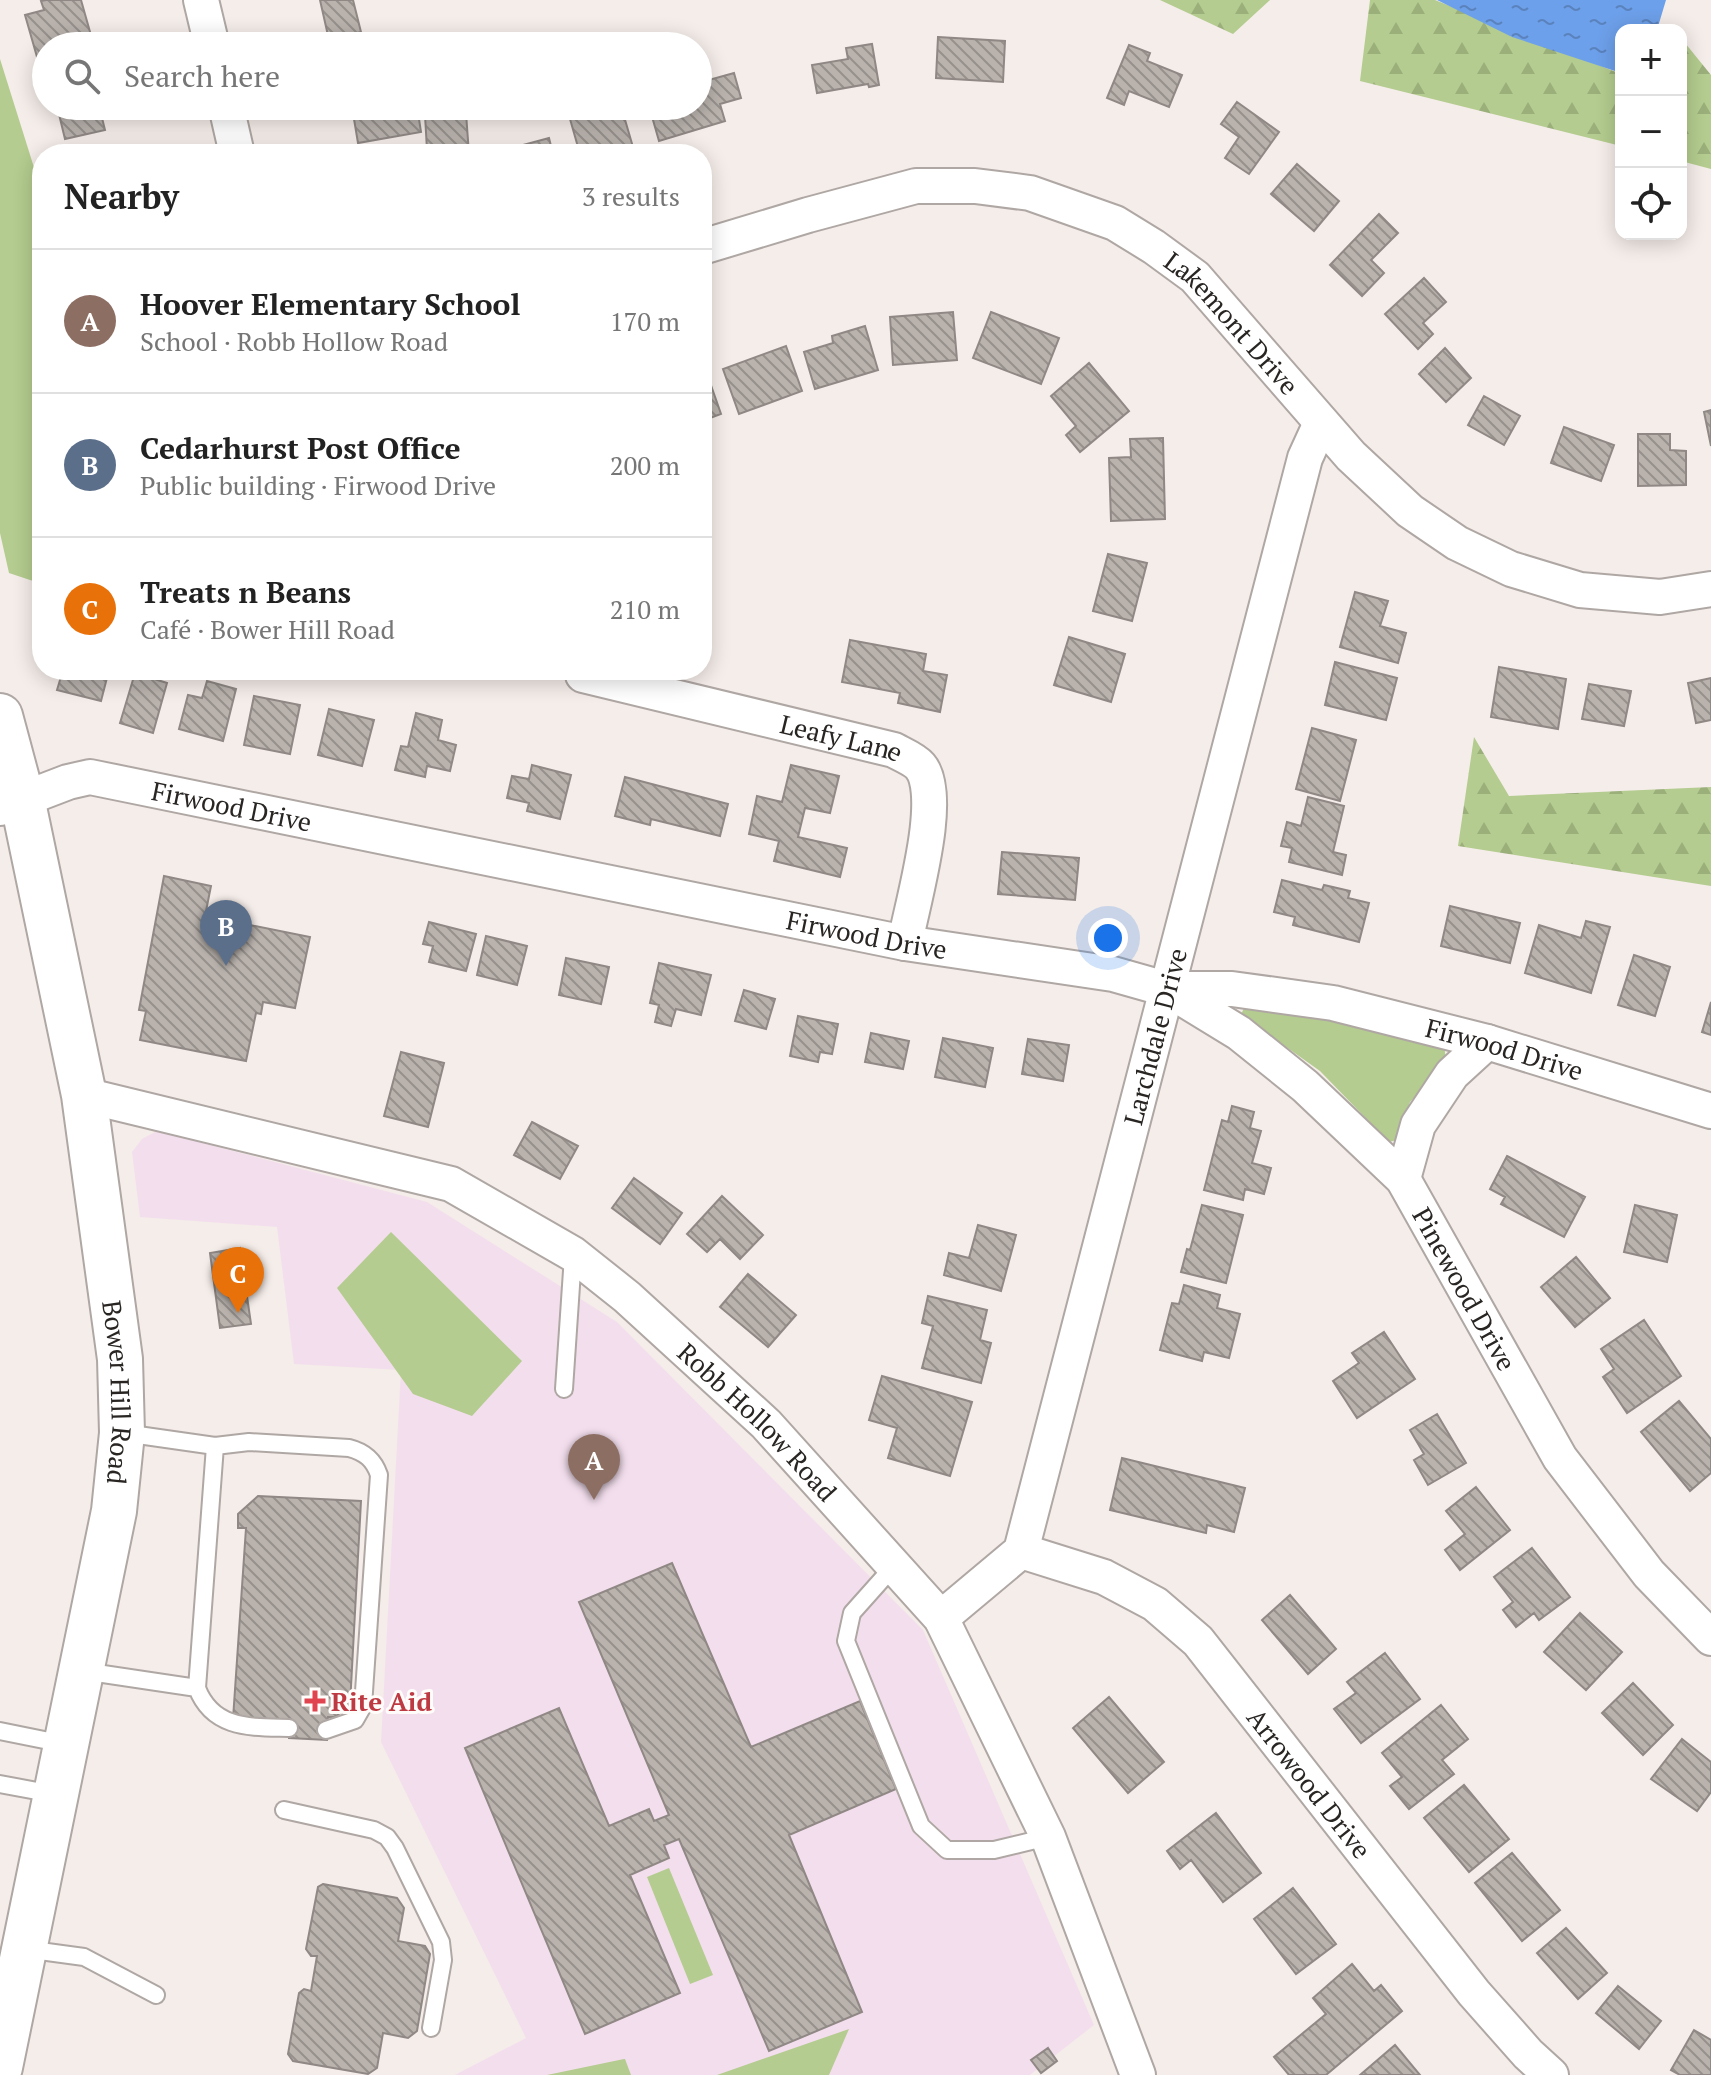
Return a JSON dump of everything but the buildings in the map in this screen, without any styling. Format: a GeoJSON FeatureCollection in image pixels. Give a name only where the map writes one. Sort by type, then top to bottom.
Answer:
{"type":"FeatureCollection","features":[{"type":"Feature","properties":{"kind":"main road","name":"Bower Hill Road"},"geometry":{"type":"LineString","coordinates":[[0,716],[11,803],[84,1095],[120,1359],[122,1433],[114,1511],[0,2067]]}},
{"type":"Feature","properties":{"kind":"street"},"geometry":{"type":"LineString","coordinates":[[201,0],[209,32]]}},
{"type":"Feature","properties":{"kind":"street"},"geometry":{"type":"LineString","coordinates":[[229,120],[235,144]]}},
{"type":"Feature","properties":{"kind":"street","name":"Lakemont Drive"},"geometry":{"type":"LineString","coordinates":[[712,244],[916,186],[975,186],[1030,193],[1115,223],[1195,277],[1321,423],[1410,511],[1457,543],[1511,569],[1580,590],[1660,597],[1711,589]]}},
{"type":"Feature","properties":{"kind":"street","name":"Larchdale Drive"},"geometry":{"type":"LineString","coordinates":[[1021,1551],[1305,458],[1321,423]]}},
{"type":"Feature","properties":{"kind":"street","name":"Leafy Lane"},"geometry":{"type":"LineString","coordinates":[[604,680],[894,750],[920,765],[930,785],[931,810],[905,943]]}},
{"type":"Feature","properties":{"kind":"street","name":"Firwood Drive"},"geometry":{"type":"LineString","coordinates":[[11,803],[90,777],[905,943],[1113,974],[1166,989],[1232,989],[1333,1003],[1487,1042],[1711,1111]]}},
{"type":"Feature","properties":{"kind":"street","name":"Pinewood Drive"},"geometry":{"type":"LineString","coordinates":[[1166,989],[1239,1033],[1305,1086],[1403,1179],[1560,1458],[1649,1574],[1711,1638]]}},
{"type":"Feature","properties":{"kind":"street"},"geometry":{"type":"LineString","coordinates":[[1403,1179],[1418,1125],[1452,1074],[1487,1042]]}},
{"type":"Feature","properties":{"kind":"street","name":"Robb Hollow Road"},"geometry":{"type":"LineString","coordinates":[[84,1095],[451,1184],[573,1254],[627,1297],[766,1424],[941,1618],[1048,1837],[1138,2075]]}},
{"type":"Feature","properties":{"kind":"street"},"geometry":{"type":"LineString","coordinates":[[941,1618],[1021,1551]]}},
{"type":"Feature","properties":{"kind":"street","name":"Arrowood Drive"},"geometry":{"type":"LineString","coordinates":[[1021,1551],[1104,1577],[1155,1604],[1198,1641],[1474,1993],[1551,2075]]}},
{"type":"Feature","properties":{"kind":"lane"},"geometry":{"type":"LineString","coordinates":[[564,1389],[573,1254]]}},
{"type":"Feature","properties":{"kind":"lane"},"geometry":{"type":"LineString","coordinates":[[122,1433],[215,1446],[249,1442],[360,1451],[376,1465],[379,1475],[364,1698],[355,1720],[326,1730]]}},
{"type":"Feature","properties":{"kind":"lane"},"geometry":{"type":"LineString","coordinates":[[215,1446],[197,1688],[210,1707],[230,1723],[289,1728]]}},
{"type":"Feature","properties":{"kind":"lane"},"geometry":{"type":"LineString","coordinates":[[893,1567],[852,1613],[846,1641],[921,1826],[947,1850],[994,1850],[1048,1837]]}},
{"type":"Feature","properties":{"kind":"lane"},"geometry":{"type":"LineString","coordinates":[[82,1670],[197,1688]]}},
{"type":"Feature","properties":{"kind":"lane"},"geometry":{"type":"LineString","coordinates":[[0,1731],[66,1744]]}},
{"type":"Feature","properties":{"kind":"lane"},"geometry":{"type":"LineString","coordinates":[[0,1784],[55,1795]]}},
{"type":"Feature","properties":{"kind":"lane"},"geometry":{"type":"LineString","coordinates":[[284,1810],[374,1830],[387,1837],[395,1848],[441,1942],[443,1960],[431,2028]]}},
{"type":"Feature","properties":{"kind":"lane"},"geometry":{"type":"LineString","coordinates":[[23,1949],[84,1957],[156,1995]]}},
{"type":"Feature","properties":{"kind":"shaded area"},"geometry":{"type":"Polygon","coordinates":[[[157,1131],[427,1202],[617,1322],[923,1630],[1094,2025],[1030,2075],[455,2075],[526,2038],[381,1742],[401,1370],[294,1364],[277,1227],[140,1217],[132,1152],[142,1139],[157,1131]]]}},
{"type":"Feature","properties":{"kind":"green space"},"geometry":{"type":"Polygon","coordinates":[[[1160,0],[1270,0],[1233,34],[1160,0]]]}},
{"type":"Feature","properties":{"kind":"green space"},"geometry":{"type":"Polygon","coordinates":[[[1370,0],[1435,0],[1615,72],[1615,145],[1360,81],[1370,0]]]}},
{"type":"Feature","properties":{"kind":"green space"},"geometry":{"type":"Polygon","coordinates":[[[1687,45],[1711,75],[1711,169],[1687,163],[1687,45]]]}},
{"type":"Feature","properties":{"kind":"green space"},"geometry":{"type":"Polygon","coordinates":[[[0,59],[32,161],[32,581],[9,573],[0,533],[0,59]]]}},
{"type":"Feature","properties":{"kind":"green space"},"geometry":{"type":"Polygon","coordinates":[[[1474,737],[1509,796],[1711,787],[1711,886],[1458,846],[1474,737]]]}},
{"type":"Feature","properties":{"kind":"green space"},"geometry":{"type":"Polygon","coordinates":[[[1245,1005],[1348,1020],[1444,1043],[1446,1062],[1410,1102],[1397,1140],[1389,1142],[1320,1071],[1241,1015],[1245,1005]]]}},
{"type":"Feature","properties":{"kind":"green space"},"geometry":{"type":"Polygon","coordinates":[[[391,1232],[522,1361],[472,1416],[413,1394],[337,1288],[391,1232]]]}},
{"type":"Feature","properties":{"kind":"green space"},"geometry":{"type":"Polygon","coordinates":[[[669,1868],[713,1975],[690,1984],[647,1877],[669,1868]]]}},
{"type":"Feature","properties":{"kind":"green space"},"geometry":{"type":"Polygon","coordinates":[[[849,2029],[829,2075],[717,2075],[849,2029]]]}},
{"type":"Feature","properties":{"kind":"green space"},"geometry":{"type":"Polygon","coordinates":[[[624,2059],[631,2075],[547,2075],[624,2059]]]}},
{"type":"Feature","properties":{"kind":"water"},"geometry":{"type":"Polygon","coordinates":[[[1437,0],[1666,0],[1659,24],[1615,24],[1615,71],[1512,37],[1437,0]]]}},
{"type":"Feature","properties":{"kind":"place","name":"Cedarhurst Post Office"},"geometry":{"type":"Point","coordinates":[226,966]}},
{"type":"Feature","properties":{"kind":"place","name":"Treats n Beans"},"geometry":{"type":"Point","coordinates":[238,1313]}},
{"type":"Feature","properties":{"kind":"place","name":"Hoover Elementary School"},"geometry":{"type":"Point","coordinates":[594,1500]}},
{"type":"Feature","properties":{"kind":"place","name":"Rite Aid"},"geometry":{"type":"Point","coordinates":[315,1701]}}]}
